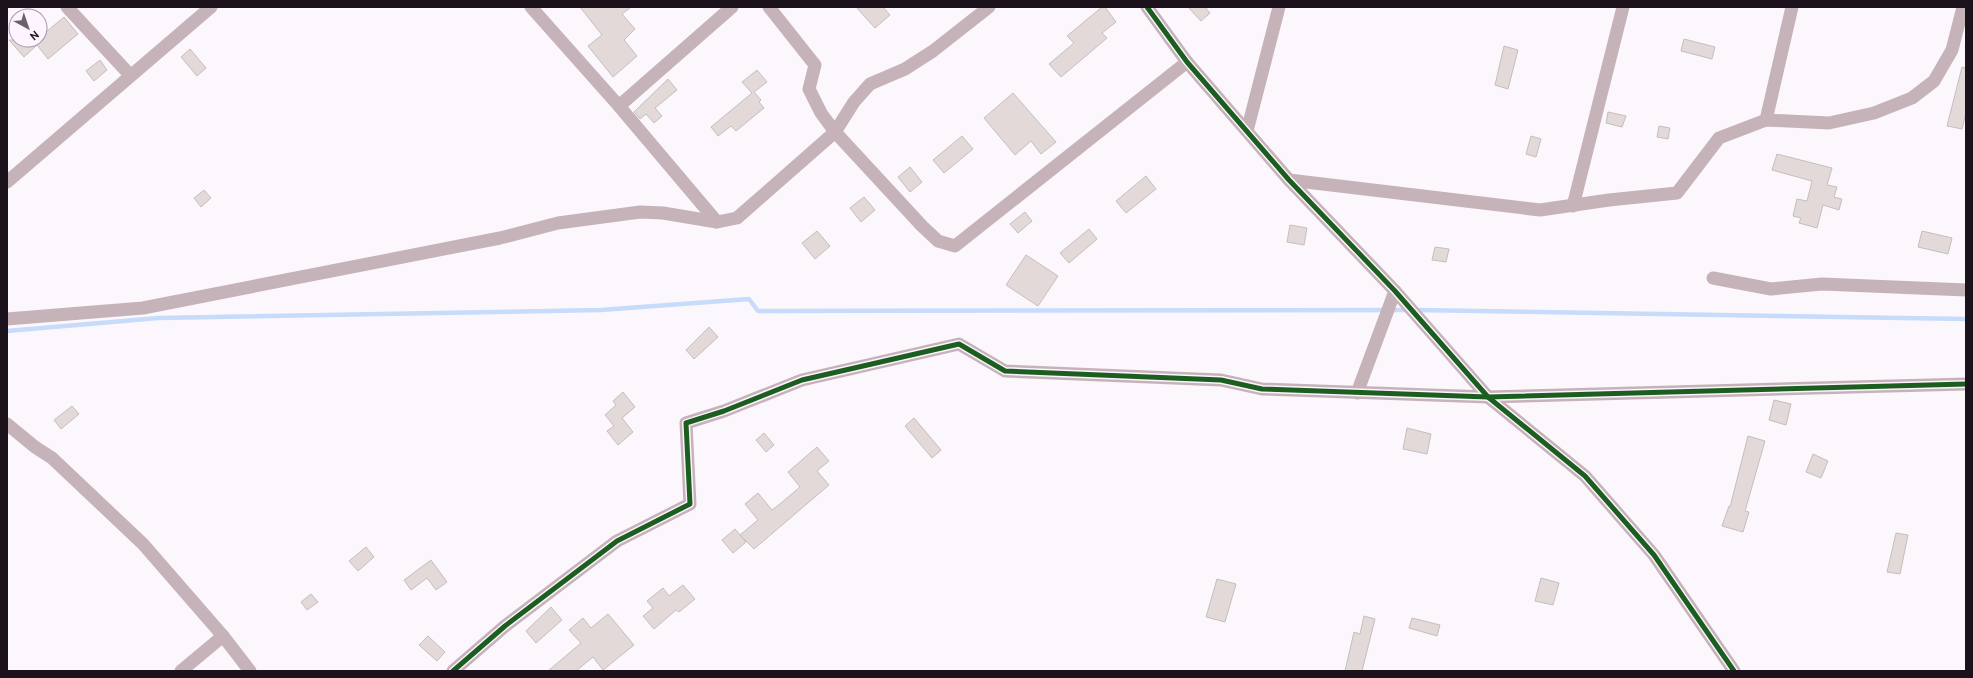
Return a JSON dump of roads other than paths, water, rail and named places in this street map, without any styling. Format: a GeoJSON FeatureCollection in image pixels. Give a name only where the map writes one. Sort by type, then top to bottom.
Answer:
{"type":"FeatureCollection","features":[{"type":"Feature","properties":{"kind":"street"},"geometry":{"type":"LineString","coordinates":[[67,7],[130,75]]}},
{"type":"Feature","properties":{"kind":"street"},"geometry":{"type":"LineString","coordinates":[[7,182],[130,75],[212,7]]}},
{"type":"Feature","properties":{"kind":"street"},"geometry":{"type":"LineString","coordinates":[[531,7],[619,106],[702,207],[717,222]]}},
{"type":"Feature","properties":{"kind":"street"},"geometry":{"type":"LineString","coordinates":[[619,106],[732,7]]}},
{"type":"Feature","properties":{"kind":"street"},"geometry":{"type":"LineString","coordinates":[[768,7],[815,65],[809,90],[821,113],[835,132],[922,226],[938,241],[955,246],[1188,62]]}},
{"type":"Feature","properties":{"kind":"street"},"geometry":{"type":"LineString","coordinates":[[7,319],[143,308],[500,238],[558,223],[604,216],[640,212],[663,213],[717,222],[737,218],[835,132],[854,102],[870,84],[905,69],[933,51],[989,7]]}},
{"type":"Feature","properties":{"kind":"street"},"geometry":{"type":"LineString","coordinates":[[1148,7],[1188,62],[1289,180],[1395,291],[1488,397],[1585,476],[1654,555],[1734,671]]}},
{"type":"Feature","properties":{"kind":"street"},"geometry":{"type":"LineString","coordinates":[[1247,131],[1279,7]]}},
{"type":"Feature","properties":{"kind":"street"},"geometry":{"type":"LineString","coordinates":[[1572,206],[1623,7]]}},
{"type":"Feature","properties":{"kind":"street"},"geometry":{"type":"LineString","coordinates":[[1766,120],[1792,7]]}},
{"type":"Feature","properties":{"kind":"street"},"geometry":{"type":"LineString","coordinates":[[1289,180],[1540,210],[1609,200],[1677,193],[1719,138],[1766,120],[1829,123],[1874,113],[1912,98],[1934,81],[1952,50],[1963,7]]}},
{"type":"Feature","properties":{"kind":"street"},"geometry":{"type":"LineString","coordinates":[[1713,278],[1771,289],[1822,284],[1966,290]]}},
{"type":"Feature","properties":{"kind":"street"},"geometry":{"type":"LineString","coordinates":[[1357,393],[1395,291]]}},
{"type":"Feature","properties":{"kind":"street"},"geometry":{"type":"LineString","coordinates":[[453,671],[505,626],[617,540],[690,504],[686,423],[724,411],[802,380],[959,344],[1005,371],[1221,380],[1262,389],[1357,393],[1488,397],[1966,384]]}},
{"type":"Feature","properties":{"kind":"street"},"geometry":{"type":"LineString","coordinates":[[7,424],[34,447],[52,458],[143,544],[223,636],[250,671]]}},
{"type":"Feature","properties":{"kind":"street"},"geometry":{"type":"LineString","coordinates":[[181,671],[223,636]]}},
{"type":"Feature","properties":{"kind":"waterway"},"geometry":{"type":"LineString","coordinates":[[7,331],[158,318],[601,310],[749,299],[758,311],[1408,310]]}},
{"type":"Feature","properties":{"kind":"waterway"},"geometry":{"type":"LineString","coordinates":[[1416,310],[1966,319]]}}]}
